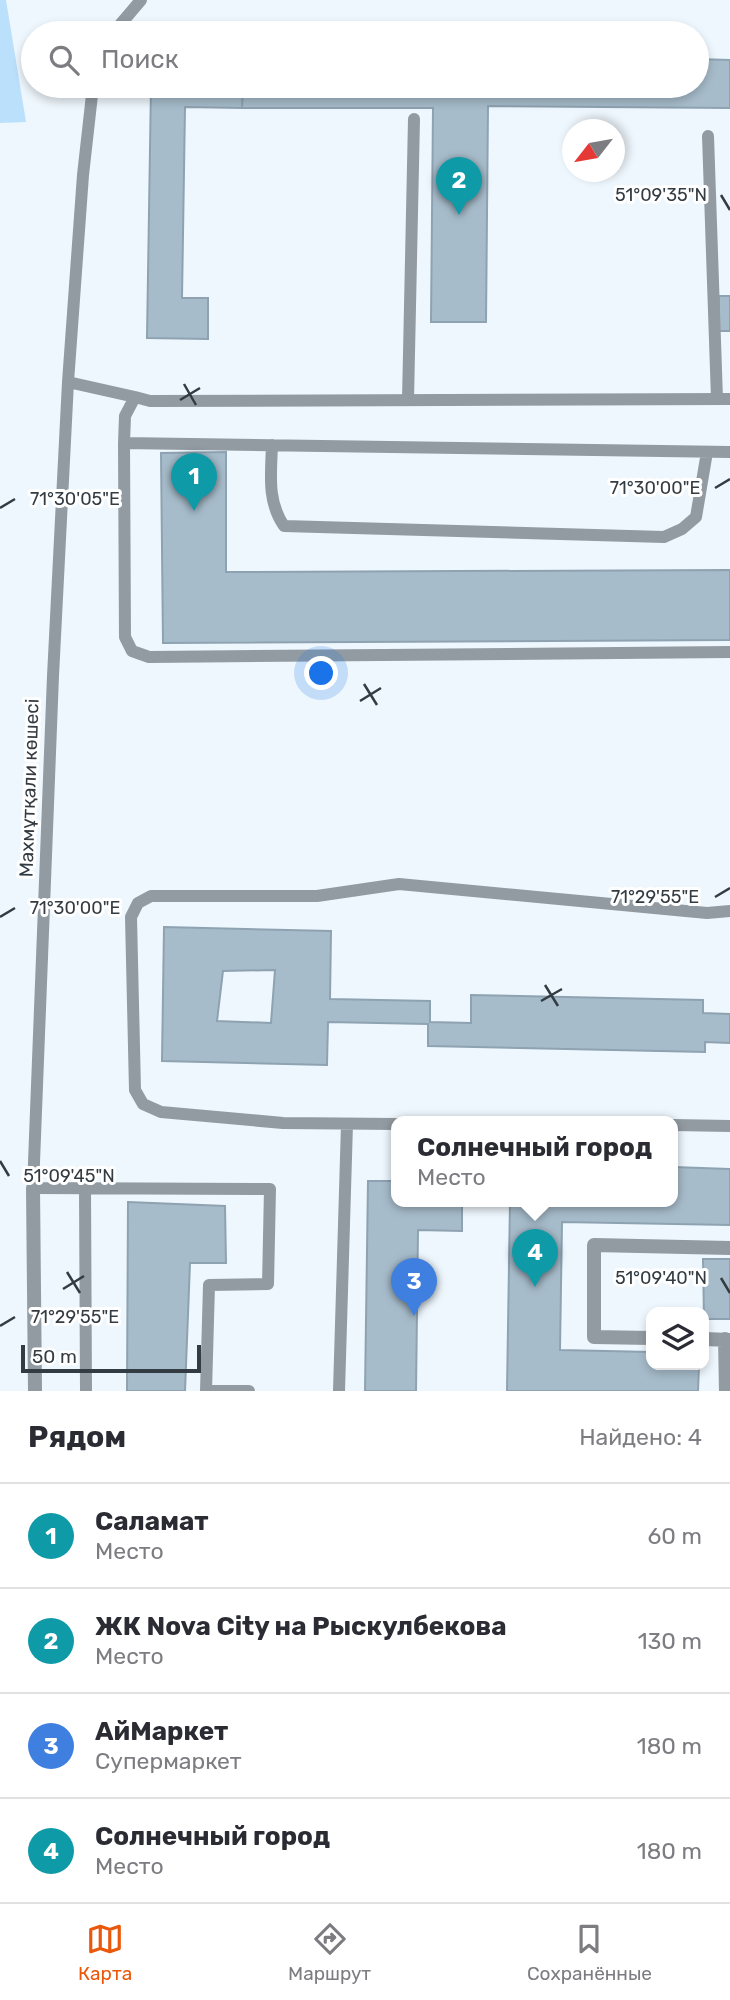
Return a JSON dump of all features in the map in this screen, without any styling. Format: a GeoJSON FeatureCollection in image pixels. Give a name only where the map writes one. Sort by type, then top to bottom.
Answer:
{"type":"FeatureCollection","features":[{"type":"Feature","properties":{"kind":"street","name":"Махмұтқали көшесі"},"geometry":{"type":"LineString","coordinates":[[33,1188],[35,1391]]}},
{"type":"Feature","properties":{"kind":"street"},"geometry":{"type":"LineString","coordinates":[[646,1338],[594,1337],[594,1245],[730,1248]]}},
{"type":"Feature","properties":{"kind":"street"},"geometry":{"type":"LineString","coordinates":[[709,1339],[728,1339],[726,1391]]}},
{"type":"Feature","properties":{"kind":"lane"},"geometry":{"type":"LineString","coordinates":[[122,21],[138,1]]}},
{"type":"Feature","properties":{"kind":"lane","name":"Махмұтқали көшесі"},"geometry":{"type":"LineString","coordinates":[[33,1188],[53,676],[68,382],[83,176],[92,98]]}},
{"type":"Feature","properties":{"kind":"lane"},"geometry":{"type":"LineString","coordinates":[[408,400],[414,119]]}},
{"type":"Feature","properties":{"kind":"lane"},"geometry":{"type":"LineString","coordinates":[[68,382],[150,401],[723,399],[708,136]]}},
{"type":"Feature","properties":{"kind":"lane"},"geometry":{"type":"LineString","coordinates":[[135,397],[125,416],[124,443],[125,637],[132,651],[149,657],[730,652]]}},
{"type":"Feature","properties":{"kind":"lane"},"geometry":{"type":"LineString","coordinates":[[124,443],[730,452]]}},
{"type":"Feature","properties":{"kind":"lane"},"geometry":{"type":"LineString","coordinates":[[272,445],[270,494],[277,516],[284,526],[664,537],[682,529],[696,517],[707,452]]}},
{"type":"Feature","properties":{"kind":"lane"},"geometry":{"type":"LineString","coordinates":[[391,1124],[283,1123],[161,1112],[143,1104],[135,1090],[131,917],[138,903],[151,896],[317,896],[399,884],[707,913],[730,911]]}},
{"type":"Feature","properties":{"kind":"lane"},"geometry":{"type":"LineString","coordinates":[[340,1391],[347,1124]]}},
{"type":"Feature","properties":{"kind":"lane"},"geometry":{"type":"LineString","coordinates":[[678,1125],[730,1126]]}},
{"type":"Feature","properties":{"kind":"lane"},"geometry":{"type":"LineString","coordinates":[[33,1188],[270,1189],[268,1284],[209,1285],[206,1391],[249,1391]]}},
{"type":"Feature","properties":{"kind":"lane"},"geometry":{"type":"LineString","coordinates":[[85,1189],[86,1391]]}},
{"type":"Feature","properties":{"kind":"shaded area"},"geometry":{"type":"Polygon","coordinates":[[[0,0],[6,0],[26,122],[0,123],[0,0]]]}},
{"type":"Feature","properties":{"kind":"building"},"geometry":{"type":"Polygon","coordinates":[[[709,59],[730,60],[730,108],[488,106],[486,322],[431,322],[433,108],[242,108],[242,98],[709,98],[709,59]]]}},
{"type":"Feature","properties":{"kind":"building"},"geometry":{"type":"Polygon","coordinates":[[[151,98],[242,98],[242,108],[185,107],[182,298],[208,298],[208,339],[147,338],[151,98]]]}},
{"type":"Feature","properties":{"kind":"building"},"geometry":{"type":"Polygon","coordinates":[[[719,296],[730,296],[730,331],[719,331],[719,296]]]}},
{"type":"Feature","properties":{"kind":"building"},"geometry":{"type":"Polygon","coordinates":[[[226,452],[226,572],[730,570],[730,640],[163,643],[161,453],[226,452]]]}},
{"type":"Feature","properties":{"kind":"building"},"geometry":{"type":"Polygon","coordinates":[[[164,927],[331,931],[330,999],[430,1001],[430,1022],[471,1023],[471,995],[703,1000],[703,1013],[730,1014],[730,1043],[705,1042],[705,1052],[428,1046],[428,1024],[328,1022],[327,1065],[162,1061],[164,927]],[[275,970],[223,971],[217,1021],[271,1023],[275,970]]]}},
{"type":"Feature","properties":{"kind":"building"},"geometry":{"type":"Polygon","coordinates":[[[678,1167],[730,1169],[730,1225],[562,1222],[560,1350],[646,1352],[646,1370],[699,1370],[698,1391],[507,1391],[510,1207],[678,1207],[678,1167]]]}},
{"type":"Feature","properties":{"kind":"building"},"geometry":{"type":"Polygon","coordinates":[[[368,1181],[391,1181],[391,1207],[462,1207],[462,1231],[418,1230],[416,1391],[365,1391],[368,1181]]]}},
{"type":"Feature","properties":{"kind":"building"},"geometry":{"type":"Polygon","coordinates":[[[128,1202],[225,1206],[226,1263],[190,1263],[185,1391],[127,1391],[128,1202]]]}},
{"type":"Feature","properties":{"kind":"building"},"geometry":{"type":"Polygon","coordinates":[[[703,1259],[730,1259],[730,1319],[709,1319],[709,1307],[704,1307],[703,1259]]]}},
{"type":"Feature","properties":{"kind":"place","name":"ЖК Nova City на Рыскулбекова"},"geometry":{"type":"Point","coordinates":[459,215]}},
{"type":"Feature","properties":{"kind":"place","name":"Саламат"},"geometry":{"type":"Point","coordinates":[194,511]}},
{"type":"Feature","properties":{"kind":"place","name":"Солнечный город"},"geometry":{"type":"Point","coordinates":[535,1287]}},
{"type":"Feature","properties":{"kind":"place","name":"АйМаркет"},"geometry":{"type":"Point","coordinates":[414,1316]}}]}
